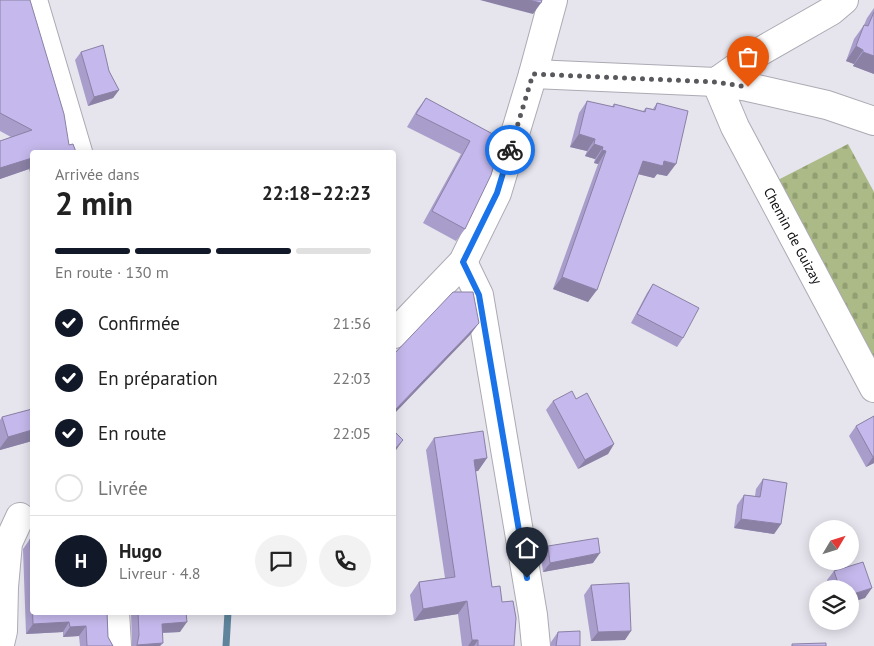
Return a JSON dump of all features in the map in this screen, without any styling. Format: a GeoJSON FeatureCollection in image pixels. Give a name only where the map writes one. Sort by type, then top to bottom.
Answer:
{"type":"FeatureCollection","features":[{"type":"Feature","properties":{"kind":"street"},"geometry":{"type":"LineString","coordinates":[[33,0],[77,150]]}},
{"type":"Feature","properties":{"kind":"street"},"geometry":{"type":"LineString","coordinates":[[396,332],[463,262],[497,193],[553,0]]}},
{"type":"Feature","properties":{"kind":"street"},"geometry":{"type":"LineString","coordinates":[[716,82],[754,55],[831,11],[844,0]]}},
{"type":"Feature","properties":{"kind":"street"},"geometry":{"type":"LineString","coordinates":[[533,74],[716,82],[748,87],[827,105],[874,121]]}},
{"type":"Feature","properties":{"kind":"street","name":"Chemin de Guizay"},"geometry":{"type":"LineString","coordinates":[[716,82],[735,127],[874,388]]}},
{"type":"Feature","properties":{"kind":"street"},"geometry":{"type":"LineString","coordinates":[[463,262],[479,295],[533,615],[536,646]]}},
{"type":"Feature","properties":{"kind":"street"},"geometry":{"type":"LineString","coordinates":[[0,644],[3,631],[8,543],[17,515]]}},
{"type":"Feature","properties":{"kind":"street"},"geometry":{"type":"LineString","coordinates":[[115,615],[118,646]]}},
{"type":"Feature","properties":{"kind":"green space"},"geometry":{"type":"Polygon","coordinates":[[[848,144],[874,192],[874,367],[774,182],[848,144]]]}},
{"type":"Feature","properties":{"kind":"building"},"geometry":{"type":"Polygon","coordinates":[[[0,0],[30,0],[64,114],[69,145],[73,144],[75,150],[30,150],[30,159],[0,168],[0,141],[32,130],[0,113],[0,0]]]}},
{"type":"Feature","properties":{"kind":"building"},"geometry":{"type":"Polygon","coordinates":[[[529,0],[542,0],[541,3],[529,0]]]}},
{"type":"Feature","properties":{"kind":"building"},"geometry":{"type":"Polygon","coordinates":[[[874,12],[874,56],[863,52],[863,50],[856,46],[864,25],[868,26],[874,12]]]}},
{"type":"Feature","properties":{"kind":"building"},"geometry":{"type":"Polygon","coordinates":[[[103,45],[109,71],[119,90],[94,97],[81,52],[103,45]]]}},
{"type":"Feature","properties":{"kind":"building"},"geometry":{"type":"Polygon","coordinates":[[[426,98],[502,139],[491,175],[465,229],[432,211],[470,141],[416,114],[426,98]]]}},
{"type":"Feature","properties":{"kind":"building"},"geometry":{"type":"Polygon","coordinates":[[[587,101],[614,107],[614,104],[645,112],[646,108],[655,110],[657,103],[688,111],[676,164],[664,161],[663,166],[643,161],[597,290],[562,277],[606,151],[602,150],[603,147],[594,144],[595,139],[579,134],[587,101]]]}},
{"type":"Feature","properties":{"kind":"building"},"geometry":{"type":"Polygon","coordinates":[[[653,284],[699,308],[683,338],[637,314],[653,284]]]}},
{"type":"Feature","properties":{"kind":"building"},"geometry":{"type":"Polygon","coordinates":[[[453,292],[473,292],[479,323],[396,409],[396,352],[453,292]]]}},
{"type":"Feature","properties":{"kind":"building"},"geometry":{"type":"Polygon","coordinates":[[[572,391],[576,399],[587,393],[614,444],[585,460],[553,401],[572,391]]]}},
{"type":"Feature","properties":{"kind":"building"},"geometry":{"type":"Polygon","coordinates":[[[30,410],[30,431],[8,437],[2,417],[30,410]]]}},
{"type":"Feature","properties":{"kind":"building"},"geometry":{"type":"Polygon","coordinates":[[[874,416],[874,457],[873,457],[856,426],[874,416]]]}},
{"type":"Feature","properties":{"kind":"building"},"geometry":{"type":"Polygon","coordinates":[[[483,431],[487,458],[474,460],[492,587],[500,586],[502,602],[513,601],[516,618],[514,646],[478,646],[478,640],[472,640],[467,601],[423,609],[419,582],[455,577],[434,438],[483,431]]]}},
{"type":"Feature","properties":{"kind":"building"},"geometry":{"type":"Polygon","coordinates":[[[396,433],[403,440],[396,448],[396,433]]]}},
{"type":"Feature","properties":{"kind":"building"},"geometry":{"type":"Polygon","coordinates":[[[763,479],[787,483],[781,524],[741,519],[744,495],[760,497],[763,479]]]}},
{"type":"Feature","properties":{"kind":"building"},"geometry":{"type":"Polygon","coordinates":[[[598,538],[600,553],[550,563],[548,546],[598,538]]]}},
{"type":"Feature","properties":{"kind":"building"},"geometry":{"type":"Polygon","coordinates":[[[863,562],[872,588],[859,592],[859,580],[837,580],[834,571],[859,570],[859,563],[863,562]]]}},
{"type":"Feature","properties":{"kind":"building"},"geometry":{"type":"Polygon","coordinates":[[[629,583],[631,631],[598,632],[591,585],[629,583]]]}},
{"type":"Feature","properties":{"kind":"building"},"geometry":{"type":"Polygon","coordinates":[[[33,615],[107,615],[108,637],[113,646],[87,646],[86,626],[70,627],[69,622],[33,624],[33,615]]]}},
{"type":"Feature","properties":{"kind":"building"},"geometry":{"type":"Polygon","coordinates":[[[138,615],[186,615],[187,622],[162,624],[163,643],[137,645],[139,635],[138,615]]]}},
{"type":"Feature","properties":{"kind":"building"},"geometry":{"type":"Polygon","coordinates":[[[580,631],[580,646],[556,646],[558,632],[580,631]]]}},
{"type":"Feature","properties":{"kind":"building"},"geometry":{"type":"Polygon","coordinates":[[[826,643],[826,646],[792,646],[792,644],[826,643]]]}},
{"type":"Feature","properties":{"kind":"waterway"},"geometry":{"type":"LineString","coordinates":[[226,646],[228,615]]}},
{"type":"Feature","properties":{"kind":"way so far"},"geometry":{"type":"LineString","coordinates":[[510,150],[533,74],[716,82],[748,87]]}},
{"type":"Feature","properties":{"kind":"route"},"geometry":{"type":"LineString","coordinates":[[510,150],[497,193],[463,262],[479,295],[527,578]]}}]}
